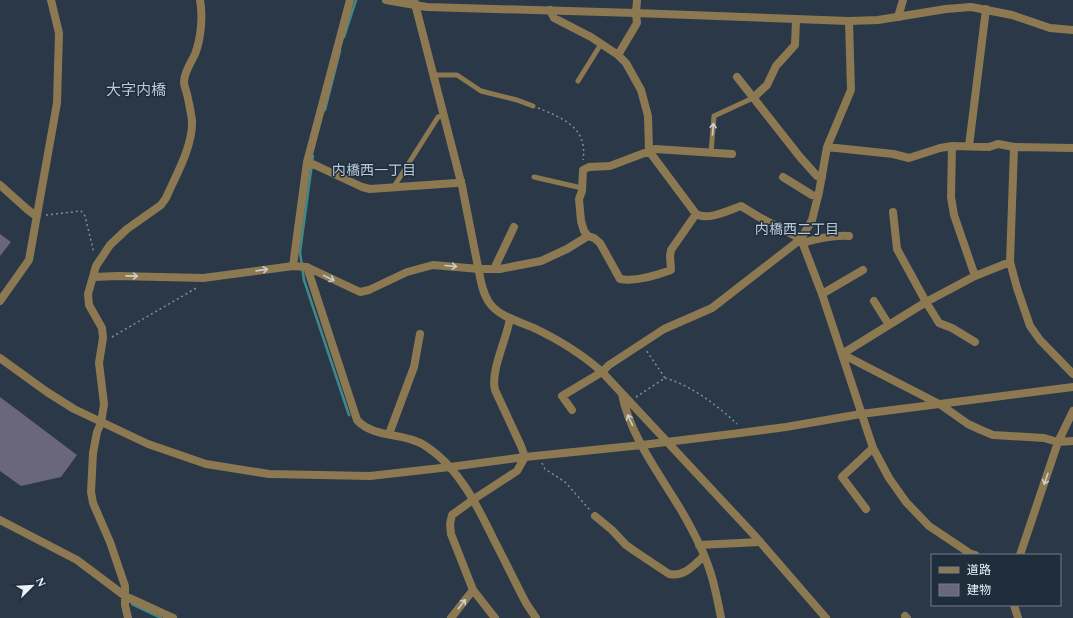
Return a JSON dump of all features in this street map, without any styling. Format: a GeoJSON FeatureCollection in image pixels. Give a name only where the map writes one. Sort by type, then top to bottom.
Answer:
{"type":"FeatureCollection","features":[{"type":"Feature","properties":{"kind":"street"},"geometry":{"type":"LineString","coordinates":[[0,301],[29,260],[57,103],[59,33],[51,0]]}},
{"type":"Feature","properties":{"kind":"street"},"geometry":{"type":"LineString","coordinates":[[128,618],[125,586],[110,542],[93,503],[91,492],[93,453],[97,432],[101,423],[104,404],[99,363],[103,347],[103,338],[102,328],[89,305],[88,294],[96,266],[110,245],[121,234],[161,205],[166,198],[187,149],[192,134],[192,122],[191,110],[184,83],[186,71],[195,54],[200,31],[202,16],[200,0]]}},
{"type":"Feature","properties":{"kind":"street"},"geometry":{"type":"LineString","coordinates":[[293,266],[307,163],[350,0]]}},
{"type":"Feature","properties":{"kind":"street"},"geometry":{"type":"LineString","coordinates":[[386,0],[415,2],[426,7],[849,21],[878,20],[946,9],[971,7],[1012,15],[1050,28],[1073,30]]}},
{"type":"Feature","properties":{"kind":"street"},"geometry":{"type":"LineString","coordinates":[[618,54],[638,23],[636,13],[637,0]]}},
{"type":"Feature","properties":{"kind":"street"},"geometry":{"type":"LineString","coordinates":[[898,17],[903,0]]}},
{"type":"Feature","properties":{"kind":"street"},"geometry":{"type":"LineString","coordinates":[[415,2],[461,181],[484,293],[491,305],[510,318],[565,344],[588,359],[602,372],[760,542],[826,618]]}},
{"type":"Feature","properties":{"kind":"street"},"geometry":{"type":"LineString","coordinates":[[969,146],[986,9]]}},
{"type":"Feature","properties":{"kind":"street"},"geometry":{"type":"LineString","coordinates":[[550,10],[554,18],[618,54],[626,63],[641,90],[648,116],[649,151],[696,214],[701,217],[710,216],[741,206],[802,241],[822,294],[873,448],[889,478],[906,502],[929,526],[970,554]]}},
{"type":"Feature","properties":{"kind":"street"},"geometry":{"type":"LineString","coordinates":[[753,98],[767,85],[776,66],[795,45],[796,20]]}},
{"type":"Feature","properties":{"kind":"street"},"geometry":{"type":"LineString","coordinates":[[802,241],[812,220],[818,197],[827,147],[852,90],[849,21]]}},
{"type":"Feature","properties":{"kind":"street"},"geometry":{"type":"LineString","coordinates":[[737,77],[800,157],[817,176],[822,177]]}},
{"type":"Feature","properties":{"kind":"street"},"geometry":{"type":"LineString","coordinates":[[827,147],[893,154],[909,158],[940,148],[952,146],[989,147],[998,144],[1014,147],[1073,148]]}},
{"type":"Feature","properties":{"kind":"street"},"geometry":{"type":"LineString","coordinates":[[952,146],[951,196],[954,215],[975,276]]}},
{"type":"Feature","properties":{"kind":"street"},"geometry":{"type":"LineString","coordinates":[[1014,147],[1010,262],[1030,326],[1040,340],[1073,374]]}},
{"type":"Feature","properties":{"kind":"street"},"geometry":{"type":"LineString","coordinates":[[696,214],[672,250],[670,256],[671,270],[645,278],[626,280],[620,279],[600,243],[594,238],[588,236],[584,231],[581,221],[579,198],[582,188],[583,170],[589,167],[610,166],[654,149],[732,154]]}},
{"type":"Feature","properties":{"kind":"street"},"geometry":{"type":"LineString","coordinates":[[307,163],[315,165],[362,187],[370,189],[456,183],[461,181]]}},
{"type":"Feature","properties":{"kind":"street"},"geometry":{"type":"LineString","coordinates":[[783,177],[812,196],[818,197]]}},
{"type":"Feature","properties":{"kind":"street"},"geometry":{"type":"LineString","coordinates":[[0,185],[36,216]]}},
{"type":"Feature","properties":{"kind":"street"},"geometry":{"type":"LineString","coordinates":[[893,212],[897,249],[939,323],[952,328],[975,342]]}},
{"type":"Feature","properties":{"kind":"street"},"geometry":{"type":"LineString","coordinates":[[494,269],[514,227]]}},
{"type":"Feature","properties":{"kind":"street"},"geometry":{"type":"LineString","coordinates":[[572,410],[562,396],[602,372],[609,365],[664,329],[712,308],[802,241],[834,235],[848,236]]}},
{"type":"Feature","properties":{"kind":"street"},"geometry":{"type":"LineString","coordinates":[[93,277],[209,277],[293,266],[307,267],[360,292],[369,290],[407,272],[433,265],[479,269],[500,269],[541,261],[567,249],[588,236]]}},
{"type":"Feature","properties":{"kind":"street"},"geometry":{"type":"LineString","coordinates":[[842,354],[926,302],[975,276],[1010,262]]}},
{"type":"Feature","properties":{"kind":"street"},"geometry":{"type":"LineString","coordinates":[[307,267],[357,420],[363,426],[372,430],[414,440],[427,447],[450,467],[474,499],[526,603],[536,618]]}},
{"type":"Feature","properties":{"kind":"street"},"geometry":{"type":"LineString","coordinates":[[822,294],[863,270]]}},
{"type":"Feature","properties":{"kind":"street"},"geometry":{"type":"LineString","coordinates":[[874,301],[889,325]]}},
{"type":"Feature","properties":{"kind":"street"},"geometry":{"type":"LineString","coordinates":[[495,618],[473,590],[451,534],[450,524],[452,515],[517,471],[525,457],[495,390],[494,384],[495,372],[510,318]]}},
{"type":"Feature","properties":{"kind":"street"},"geometry":{"type":"LineString","coordinates":[[389,434],[414,367],[420,334]]}},
{"type":"Feature","properties":{"kind":"street"},"geometry":{"type":"LineString","coordinates":[[842,354],[940,405],[968,424],[993,435],[1044,438],[1058,442],[1073,441]]}},
{"type":"Feature","properties":{"kind":"street"},"geometry":{"type":"LineString","coordinates":[[0,358],[47,392],[74,409],[148,444],[206,464],[269,474],[370,476],[540,455],[642,445],[740,433],[786,427],[861,414],[1073,387]]}},
{"type":"Feature","properties":{"kind":"street"},"geometry":{"type":"LineString","coordinates":[[622,393],[625,409],[642,445],[681,511],[704,556],[710,570],[721,618]]}},
{"type":"Feature","properties":{"kind":"street"},"geometry":{"type":"LineString","coordinates":[[1020,554],[1058,442],[1073,411]]}},
{"type":"Feature","properties":{"kind":"street"},"geometry":{"type":"LineString","coordinates":[[866,509],[842,477],[873,448]]}},
{"type":"Feature","properties":{"kind":"street"},"geometry":{"type":"LineString","coordinates":[[595,516],[612,530],[626,545],[668,574],[675,575],[685,573],[704,556]]}},
{"type":"Feature","properties":{"kind":"street"},"geometry":{"type":"LineString","coordinates":[[0,520],[77,560],[125,596],[173,618]]}},
{"type":"Feature","properties":{"kind":"street"},"geometry":{"type":"LineString","coordinates":[[699,545],[760,542]]}},
{"type":"Feature","properties":{"kind":"street"},"geometry":{"type":"LineString","coordinates":[[451,618],[473,590]]}},
{"type":"Feature","properties":{"kind":"street"},"geometry":{"type":"LineString","coordinates":[[1014,606],[1018,618]]}},
{"type":"Feature","properties":{"kind":"lane"},"geometry":{"type":"LineString","coordinates":[[578,81],[601,44]]}},
{"type":"Feature","properties":{"kind":"lane"},"geometry":{"type":"LineString","coordinates":[[433,75],[457,75],[481,91],[517,100],[533,106]]}},
{"type":"Feature","properties":{"kind":"lane"},"geometry":{"type":"LineString","coordinates":[[711,153],[714,116],[753,98]]}},
{"type":"Feature","properties":{"kind":"lane"},"geometry":{"type":"LineString","coordinates":[[395,187],[438,117],[444,116]]}},
{"type":"Feature","properties":{"kind":"lane"},"geometry":{"type":"LineString","coordinates":[[534,177],[582,188]]}},
{"type":"Feature","properties":{"kind":"path"},"geometry":{"type":"LineString","coordinates":[[533,106],[557,115],[576,129],[581,136],[583,143],[583,170]]}},
{"type":"Feature","properties":{"kind":"path"},"geometry":{"type":"LineString","coordinates":[[36,216],[81,211],[85,216],[91,246],[98,263]]}},
{"type":"Feature","properties":{"kind":"path"},"geometry":{"type":"LineString","coordinates":[[103,347],[111,338],[202,284],[209,277]]}},
{"type":"Feature","properties":{"kind":"path"},"geometry":{"type":"LineString","coordinates":[[642,344],[665,378],[676,381],[721,410],[737,425],[740,433]]}},
{"type":"Feature","properties":{"kind":"path"},"geometry":{"type":"LineString","coordinates":[[629,402],[665,378]]}},
{"type":"Feature","properties":{"kind":"path"},"geometry":{"type":"LineString","coordinates":[[540,455],[545,469],[565,482],[595,516]]}},
{"type":"Feature","properties":{"kind":"building"},"geometry":{"type":"Polygon","coordinates":[[[0,234],[11,242],[0,256],[0,234]]]}},
{"type":"Feature","properties":{"kind":"building"},"geometry":{"type":"Polygon","coordinates":[[[0,397],[77,455],[61,477],[21,486],[0,471],[0,397]]]}},
{"type":"Feature","properties":{"kind":"waterway"},"geometry":{"type":"LineString","coordinates":[[344,37],[356,0]]}},
{"type":"Feature","properties":{"kind":"waterway"},"geometry":{"type":"LineString","coordinates":[[325,110],[340,51]]}},
{"type":"Feature","properties":{"kind":"waterway"},"geometry":{"type":"LineString","coordinates":[[313,156],[300,252],[304,280],[349,415]]}},
{"type":"Feature","properties":{"kind":"waterway"},"geometry":{"type":"LineString","coordinates":[[132,604],[161,618]]}},
{"type":"Feature","properties":{"kind":"district","name":"大字内橋"},"geometry":{"type":"Point","coordinates":[136,90]}},
{"type":"Feature","properties":{"kind":"district","name":"内橋西一丁目"},"geometry":{"type":"Point","coordinates":[374,170]}},
{"type":"Feature","properties":{"kind":"district","name":"内橋西二丁目"},"geometry":{"type":"Point","coordinates":[797,229]}}]}
